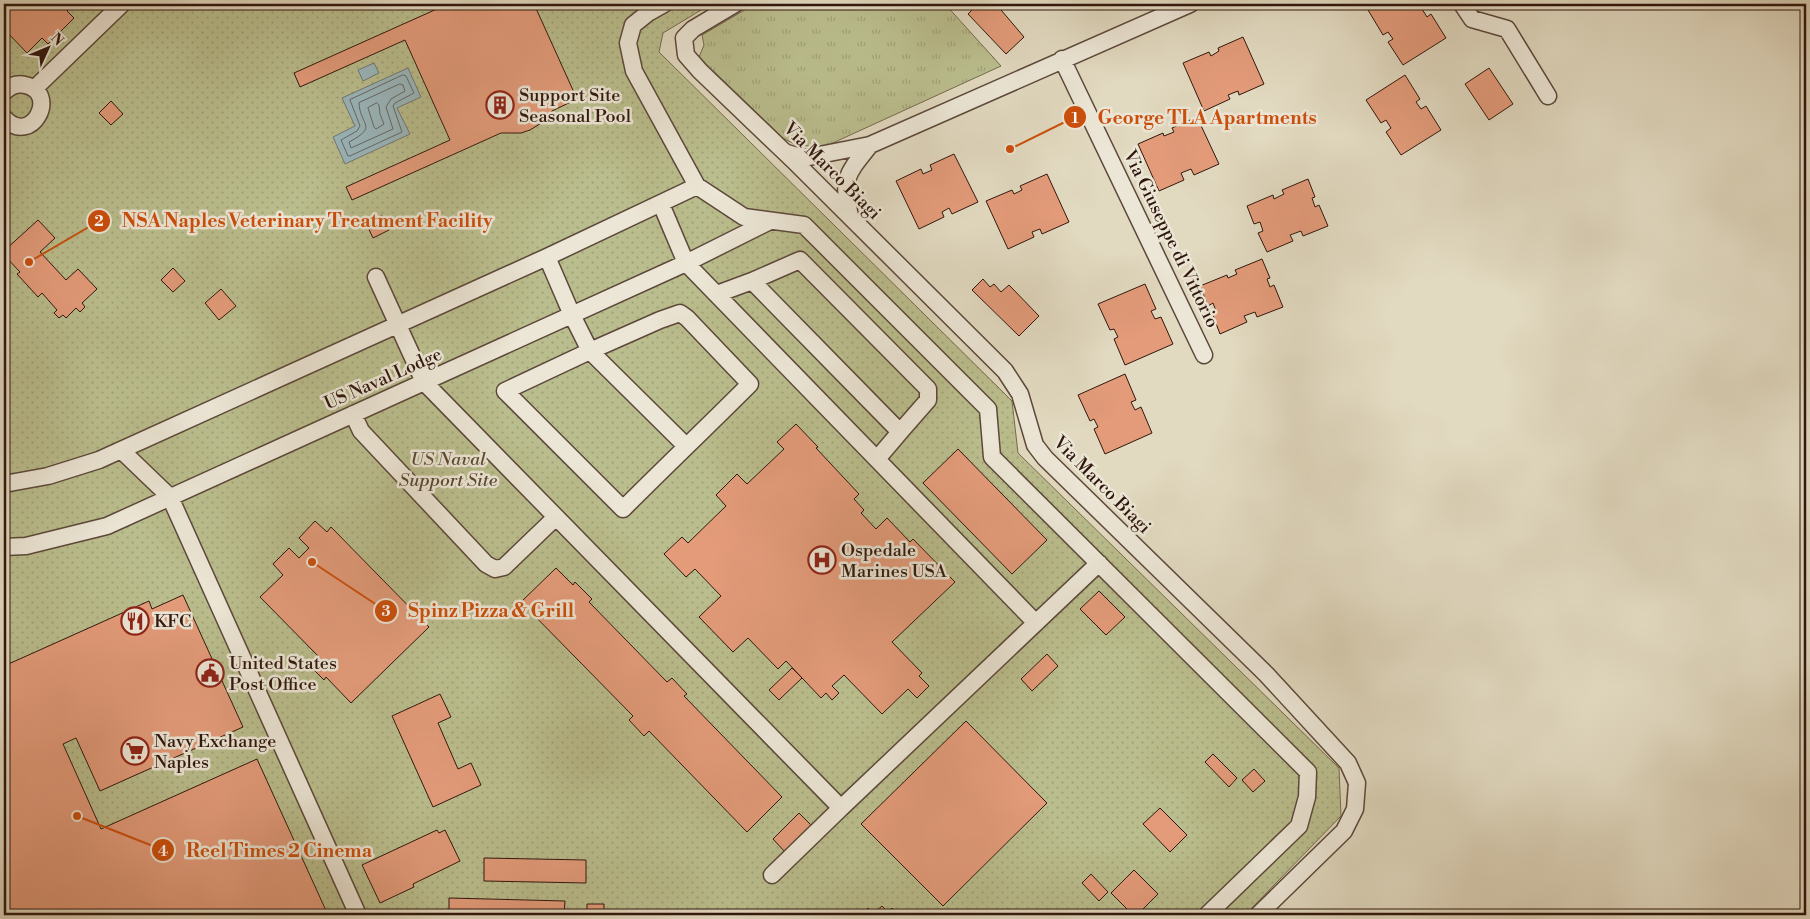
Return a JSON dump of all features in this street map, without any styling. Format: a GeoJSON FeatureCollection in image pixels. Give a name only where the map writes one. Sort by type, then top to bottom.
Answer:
{"type":"FeatureCollection","features":[{"type":"Feature","properties":{"kind":"street"},"geometry":{"type":"LineString","coordinates":[[34,89],[122,4]]}},
{"type":"Feature","properties":{"kind":"street"},"geometry":{"type":"LineString","coordinates":[[664,4],[648,13],[633,25],[628,43],[634,71],[697,186],[744,217],[804,225],[988,409],[992,457],[1308,772],[1308,797],[1299,826],[1207,915]]}},
{"type":"Feature","properties":{"kind":"street","name":"Via Marco Biagi"},"geometry":{"type":"LineString","coordinates":[[735,4],[694,29],[684,38],[686,55],[700,71],[786,153],[1006,372],[1020,394],[1035,446],[1045,458],[1266,674],[1348,763],[1357,783],[1355,809],[1344,831],[1258,915]]}},
{"type":"Feature","properties":{"kind":"street"},"geometry":{"type":"LineString","coordinates":[[786,153],[804,158],[870,145],[1190,4]]}},
{"type":"Feature","properties":{"kind":"street"},"geometry":{"type":"LineString","coordinates":[[1462,4],[1472,20],[1507,29],[1548,96]]}},
{"type":"Feature","properties":{"kind":"street","name":"Via Giuseppe di Vittorio"},"geometry":{"type":"LineString","coordinates":[[1062,59],[1204,355]]}},
{"type":"Feature","properties":{"kind":"street"},"geometry":{"type":"LineString","coordinates":[[4,118],[13,125],[26,126],[37,118],[42,107],[41,100],[30,86],[18,84],[5,88]]}},
{"type":"Feature","properties":{"kind":"street"},"geometry":{"type":"LineString","coordinates":[[850,216],[845,194],[847,177],[870,145]]}},
{"type":"Feature","properties":{"kind":"street"},"geometry":{"type":"LineString","coordinates":[[817,156],[815,182],[831,182],[847,177]]}},
{"type":"Feature","properties":{"kind":"street"},"geometry":{"type":"LineString","coordinates":[[4,484],[48,476],[99,460],[548,257],[697,186]]}},
{"type":"Feature","properties":{"kind":"street"},"geometry":{"type":"LineString","coordinates":[[661,204],[686,263],[1036,622]]}},
{"type":"Feature","properties":{"kind":"street","name":"US Naval Lodge"},"geometry":{"type":"LineString","coordinates":[[4,547],[26,546],[108,526],[686,263],[770,221]]}},
{"type":"Feature","properties":{"kind":"street"},"geometry":{"type":"LineString","coordinates":[[548,257],[572,315],[590,351],[686,446]]}},
{"type":"Feature","properties":{"kind":"street"},"geometry":{"type":"LineString","coordinates":[[717,294],[800,260],[928,389],[928,400],[877,459]]}},
{"type":"Feature","properties":{"kind":"street"},"geometry":{"type":"LineString","coordinates":[[376,277],[424,382],[841,808]]}},
{"type":"Feature","properties":{"kind":"street"},"geometry":{"type":"LineString","coordinates":[[752,281],[900,432]]}},
{"type":"Feature","properties":{"kind":"street"},"geometry":{"type":"LineString","coordinates":[[680,313],[750,384],[686,446],[623,509],[506,391],[590,351],[680,313]]}},
{"type":"Feature","properties":{"kind":"street"},"geometry":{"type":"LineString","coordinates":[[353,414],[360,431],[486,564],[495,569],[504,567],[556,517]]}},
{"type":"Feature","properties":{"kind":"street"},"geometry":{"type":"LineString","coordinates":[[121,450],[170,497],[358,915]]}},
{"type":"Feature","properties":{"kind":"street"},"geometry":{"type":"LineString","coordinates":[[772,875],[1099,563]]}},
{"type":"Feature","properties":{"kind":"green space","name":"US Naval Support Site"},"geometry":{"type":"Polygon","coordinates":[[[4,4],[711,4],[663,33],[659,52],[1012,401],[1018,453],[1339,768],[1341,816],[1245,915],[4,915],[4,4]]]}},
{"type":"Feature","properties":{"kind":"green space"},"geometry":{"type":"Polygon","coordinates":[[[755,4],[945,4],[1001,66],[824,147],[796,145],[783,138],[699,57],[704,45],[702,35],[755,4]]]}},
{"type":"Feature","properties":{"kind":"water"},"geometry":{"type":"Polygon","coordinates":[[[374,63],[379,73],[363,81],[358,70],[374,63]]]}},
{"type":"Feature","properties":{"kind":"water"},"geometry":{"type":"Polygon","coordinates":[[[408,68],[421,97],[397,108],[410,134],[345,164],[333,137],[355,126],[342,98],[408,68]]]}},
{"type":"Feature","properties":{"kind":"building"},"geometry":{"type":"Polygon","coordinates":[[[4,4],[74,4],[67,11],[74,18],[48,44],[42,38],[27,53],[4,29],[4,4]]]}},
{"type":"Feature","properties":{"kind":"building"},"geometry":{"type":"Polygon","coordinates":[[[296,4],[313,4],[300,10],[296,4]]]}},
{"type":"Feature","properties":{"kind":"building","name":"Support Site Seasonal Pool"},"geometry":{"type":"Polygon","coordinates":[[[448,4],[534,4],[577,99],[552,111],[543,122],[530,130],[521,133],[501,133],[352,200],[346,187],[450,140],[405,40],[300,87],[294,73],[448,4]]]}},
{"type":"Feature","properties":{"kind":"building"},"geometry":{"type":"Polygon","coordinates":[[[978,4],[996,4],[1024,37],[1006,54],[968,14],[978,4]]]}},
{"type":"Feature","properties":{"kind":"building"},"geometry":{"type":"Polygon","coordinates":[[[1377,4],[1424,4],[1425,7],[1422,9],[1427,17],[1431,14],[1446,38],[1403,65],[1388,42],[1393,39],[1388,32],[1383,35],[1368,10],[1377,4]]]}},
{"type":"Feature","properties":{"kind":"building"},"geometry":{"type":"Polygon","coordinates":[[[1243,37],[1264,84],[1239,95],[1238,91],[1228,95],[1230,99],[1204,111],[1183,63],[1209,52],[1211,56],[1219,51],[1218,48],[1243,37]]]}},
{"type":"Feature","properties":{"kind":"building"},"geometry":{"type":"Polygon","coordinates":[[[1489,68],[1513,104],[1489,120],[1465,84],[1489,68]]]}},
{"type":"Feature","properties":{"kind":"building"},"geometry":{"type":"Polygon","coordinates":[[[1405,75],[1420,99],[1416,102],[1421,109],[1426,106],[1441,130],[1401,155],[1386,132],[1391,128],[1386,120],[1381,123],[1366,100],[1405,75]]]}},
{"type":"Feature","properties":{"kind":"building"},"geometry":{"type":"Polygon","coordinates":[[[111,101],[123,114],[111,125],[99,113],[111,101]]]}},
{"type":"Feature","properties":{"kind":"building"},"geometry":{"type":"Polygon","coordinates":[[[1197,117],[1219,164],[1194,175],[1191,169],[1181,173],[1184,180],[1159,191],[1138,144],[1163,133],[1164,136],[1174,132],[1172,128],[1197,117]]]}},
{"type":"Feature","properties":{"kind":"building"},"geometry":{"type":"Polygon","coordinates":[[[954,154],[978,202],[952,214],[949,208],[942,212],[944,217],[919,229],[896,181],[921,169],[923,174],[932,170],[930,165],[954,154]]]}},
{"type":"Feature","properties":{"kind":"building"},"geometry":{"type":"Polygon","coordinates":[[[1047,174],[1069,222],[1042,234],[1040,229],[1032,232],[1034,237],[1008,249],[986,201],[1012,190],[1014,194],[1022,190],[1020,186],[1047,174]]]}},
{"type":"Feature","properties":{"kind":"building"},"geometry":{"type":"Polygon","coordinates":[[[1308,179],[1315,197],[1312,198],[1315,207],[1319,205],[1328,226],[1303,236],[1301,231],[1290,235],[1293,241],[1267,252],[1258,233],[1263,231],[1260,222],[1254,224],[1247,206],[1273,195],[1274,199],[1284,194],[1282,190],[1308,179]]]}},
{"type":"Feature","properties":{"kind":"building"},"geometry":{"type":"Polygon","coordinates":[[[382,215],[389,230],[373,238],[366,223],[382,215]]]}},
{"type":"Feature","properties":{"kind":"building"},"geometry":{"type":"Polygon","coordinates":[[[38,220],[55,238],[40,252],[66,280],[78,269],[97,289],[82,303],[85,307],[80,312],[76,308],[66,318],[63,315],[59,318],[54,313],[57,310],[42,293],[38,297],[17,274],[20,272],[4,255],[4,251],[38,220]]]}},
{"type":"Feature","properties":{"kind":"building"},"geometry":{"type":"Polygon","coordinates":[[[1262,259],[1270,278],[1267,279],[1270,287],[1274,285],[1283,307],[1257,317],[1255,312],[1244,316],[1247,322],[1220,334],[1212,313],[1216,311],[1213,303],[1208,306],[1200,286],[1227,275],[1228,278],[1237,274],[1235,270],[1262,259]]]}},
{"type":"Feature","properties":{"kind":"building"},"geometry":{"type":"Polygon","coordinates":[[[173,268],[185,281],[173,292],[161,280],[173,268]]]}},
{"type":"Feature","properties":{"kind":"building"},"geometry":{"type":"Polygon","coordinates":[[[983,279],[990,287],[994,284],[1001,292],[1009,285],[1039,316],[1019,336],[972,290],[983,279]]]}},
{"type":"Feature","properties":{"kind":"building"},"geometry":{"type":"Polygon","coordinates":[[[1145,284],[1156,309],[1151,311],[1155,319],[1161,317],[1173,344],[1125,365],[1114,339],[1118,337],[1114,329],[1110,330],[1098,304],[1145,284]]]}},
{"type":"Feature","properties":{"kind":"building"},"geometry":{"type":"Polygon","coordinates":[[[221,289],[236,306],[219,320],[205,303],[221,289]]]}},
{"type":"Feature","properties":{"kind":"building"},"geometry":{"type":"Polygon","coordinates":[[[1125,374],[1136,400],[1131,402],[1135,410],[1141,407],[1152,433],[1105,454],[1094,429],[1098,427],[1094,419],[1090,421],[1078,395],[1125,374]]]}},
{"type":"Feature","properties":{"kind":"building"},"geometry":{"type":"Polygon","coordinates":[[[796,424],[859,494],[854,499],[864,510],[861,513],[876,529],[887,518],[910,542],[913,539],[955,582],[892,642],[922,673],[919,676],[929,686],[917,698],[908,689],[882,714],[844,675],[832,686],[839,693],[832,700],[826,693],[821,698],[786,661],[778,669],[748,638],[733,652],[699,617],[721,596],[695,569],[686,577],[664,554],[682,537],[688,543],[726,506],[716,495],[737,474],[747,484],[784,449],[777,442],[796,424]]]}},
{"type":"Feature","properties":{"kind":"building"},"geometry":{"type":"Polygon","coordinates":[[[958,449],[1047,540],[1012,574],[923,483],[958,449]]]}},
{"type":"Feature","properties":{"kind":"building"},"geometry":{"type":"Polygon","coordinates":[[[315,521],[327,532],[331,527],[429,627],[351,703],[326,677],[324,680],[311,667],[320,658],[260,597],[283,575],[273,564],[289,548],[299,558],[309,548],[299,538],[315,521]]]}},
{"type":"Feature","properties":{"kind":"building"},"geometry":{"type":"Polygon","coordinates":[[[556,568],[573,585],[575,582],[592,599],[589,602],[667,682],[672,678],[687,694],[684,696],[782,797],[747,832],[649,731],[644,736],[629,720],[633,716],[521,602],[556,568]]]}},
{"type":"Feature","properties":{"kind":"building"},"geometry":{"type":"Polygon","coordinates":[[[1099,591],[1125,617],[1106,635],[1080,609],[1099,591]]]}},
{"type":"Feature","properties":{"kind":"building","name":"Navy Exchange Naples"},"geometry":{"type":"Polygon","coordinates":[[[183,595],[243,727],[100,791],[76,738],[63,744],[101,829],[257,759],[328,915],[4,915],[4,666],[149,601],[152,609],[183,595]]]}},
{"type":"Feature","properties":{"kind":"building"},"geometry":{"type":"Polygon","coordinates":[[[1047,654],[1058,666],[1032,691],[1021,679],[1047,654]]]}},
{"type":"Feature","properties":{"kind":"building"},"geometry":{"type":"Polygon","coordinates":[[[792,668],[802,678],[779,700],[769,690],[792,668]]]}},
{"type":"Feature","properties":{"kind":"building"},"geometry":{"type":"Polygon","coordinates":[[[440,694],[451,717],[438,723],[458,769],[471,763],[481,785],[433,807],[392,716],[440,694]]]}},
{"type":"Feature","properties":{"kind":"building"},"geometry":{"type":"Polygon","coordinates":[[[966,721],[1047,803],[943,906],[861,824],[966,721]]]}},
{"type":"Feature","properties":{"kind":"building"},"geometry":{"type":"Polygon","coordinates":[[[1213,754],[1237,778],[1229,787],[1205,762],[1213,754]]]}},
{"type":"Feature","properties":{"kind":"building"},"geometry":{"type":"Polygon","coordinates":[[[1254,769],[1265,781],[1253,792],[1242,780],[1254,769]]]}},
{"type":"Feature","properties":{"kind":"building"},"geometry":{"type":"Polygon","coordinates":[[[1160,808],[1187,835],[1170,852],[1143,824],[1160,808]]]}},
{"type":"Feature","properties":{"kind":"building"},"geometry":{"type":"Polygon","coordinates":[[[799,813],[813,827],[786,853],[773,839],[799,813]]]}},
{"type":"Feature","properties":{"kind":"building"},"geometry":{"type":"Polygon","coordinates":[[[437,830],[439,833],[445,830],[460,861],[413,884],[414,887],[380,903],[362,865],[437,830]]]}},
{"type":"Feature","properties":{"kind":"building"},"geometry":{"type":"Polygon","coordinates":[[[484,858],[586,860],[586,883],[484,881],[484,858]]]}},
{"type":"Feature","properties":{"kind":"building"},"geometry":{"type":"Polygon","coordinates":[[[1134,870],[1158,894],[1137,915],[1133,915],[1111,893],[1134,870]]]}},
{"type":"Feature","properties":{"kind":"building"},"geometry":{"type":"Polygon","coordinates":[[[1091,874],[1108,892],[1099,901],[1082,883],[1091,874]]]}},
{"type":"Feature","properties":{"kind":"building"},"geometry":{"type":"Polygon","coordinates":[[[449,898],[565,901],[564,915],[449,914],[449,898]]]}},
{"type":"Feature","properties":{"kind":"building"},"geometry":{"type":"Polygon","coordinates":[[[587,904],[604,904],[604,915],[587,915],[587,904]]]}},
{"type":"Feature","properties":{"kind":"building"},"geometry":{"type":"Polygon","coordinates":[[[882,906],[888,912],[892,908],[899,915],[861,915],[868,908],[873,914],[882,906]]]}},
{"type":"Feature","properties":{"kind":"building"},"geometry":{"type":"Polygon","coordinates":[[[699,911],[717,915],[698,915],[699,911]]]}},
{"type":"Feature","properties":{"kind":"place","name":"Support Site Seasonal Pool"},"geometry":{"type":"Point","coordinates":[500,105]}},
{"type":"Feature","properties":{"kind":"place","name":"George TLA Apartments"},"geometry":{"type":"Point","coordinates":[1010,149]}},
{"type":"Feature","properties":{"kind":"place","name":"NSA Naples Veterinary Treatment Facility"},"geometry":{"type":"Point","coordinates":[29,262]}},
{"type":"Feature","properties":{"kind":"place","name":"Ospedale Marines USA"},"geometry":{"type":"Point","coordinates":[822,560]}},
{"type":"Feature","properties":{"kind":"place","name":"Spinz Pizza & Grill"},"geometry":{"type":"Point","coordinates":[312,562]}},
{"type":"Feature","properties":{"kind":"place","name":"KFC"},"geometry":{"type":"Point","coordinates":[135,621]}},
{"type":"Feature","properties":{"kind":"place","name":"United States Post Office"},"geometry":{"type":"Point","coordinates":[210,673]}},
{"type":"Feature","properties":{"kind":"place","name":"Navy Exchange Naples"},"geometry":{"type":"Point","coordinates":[135,751]}},
{"type":"Feature","properties":{"kind":"place","name":"Reel Times 2 Cinema"},"geometry":{"type":"Point","coordinates":[77,816]}}]}
